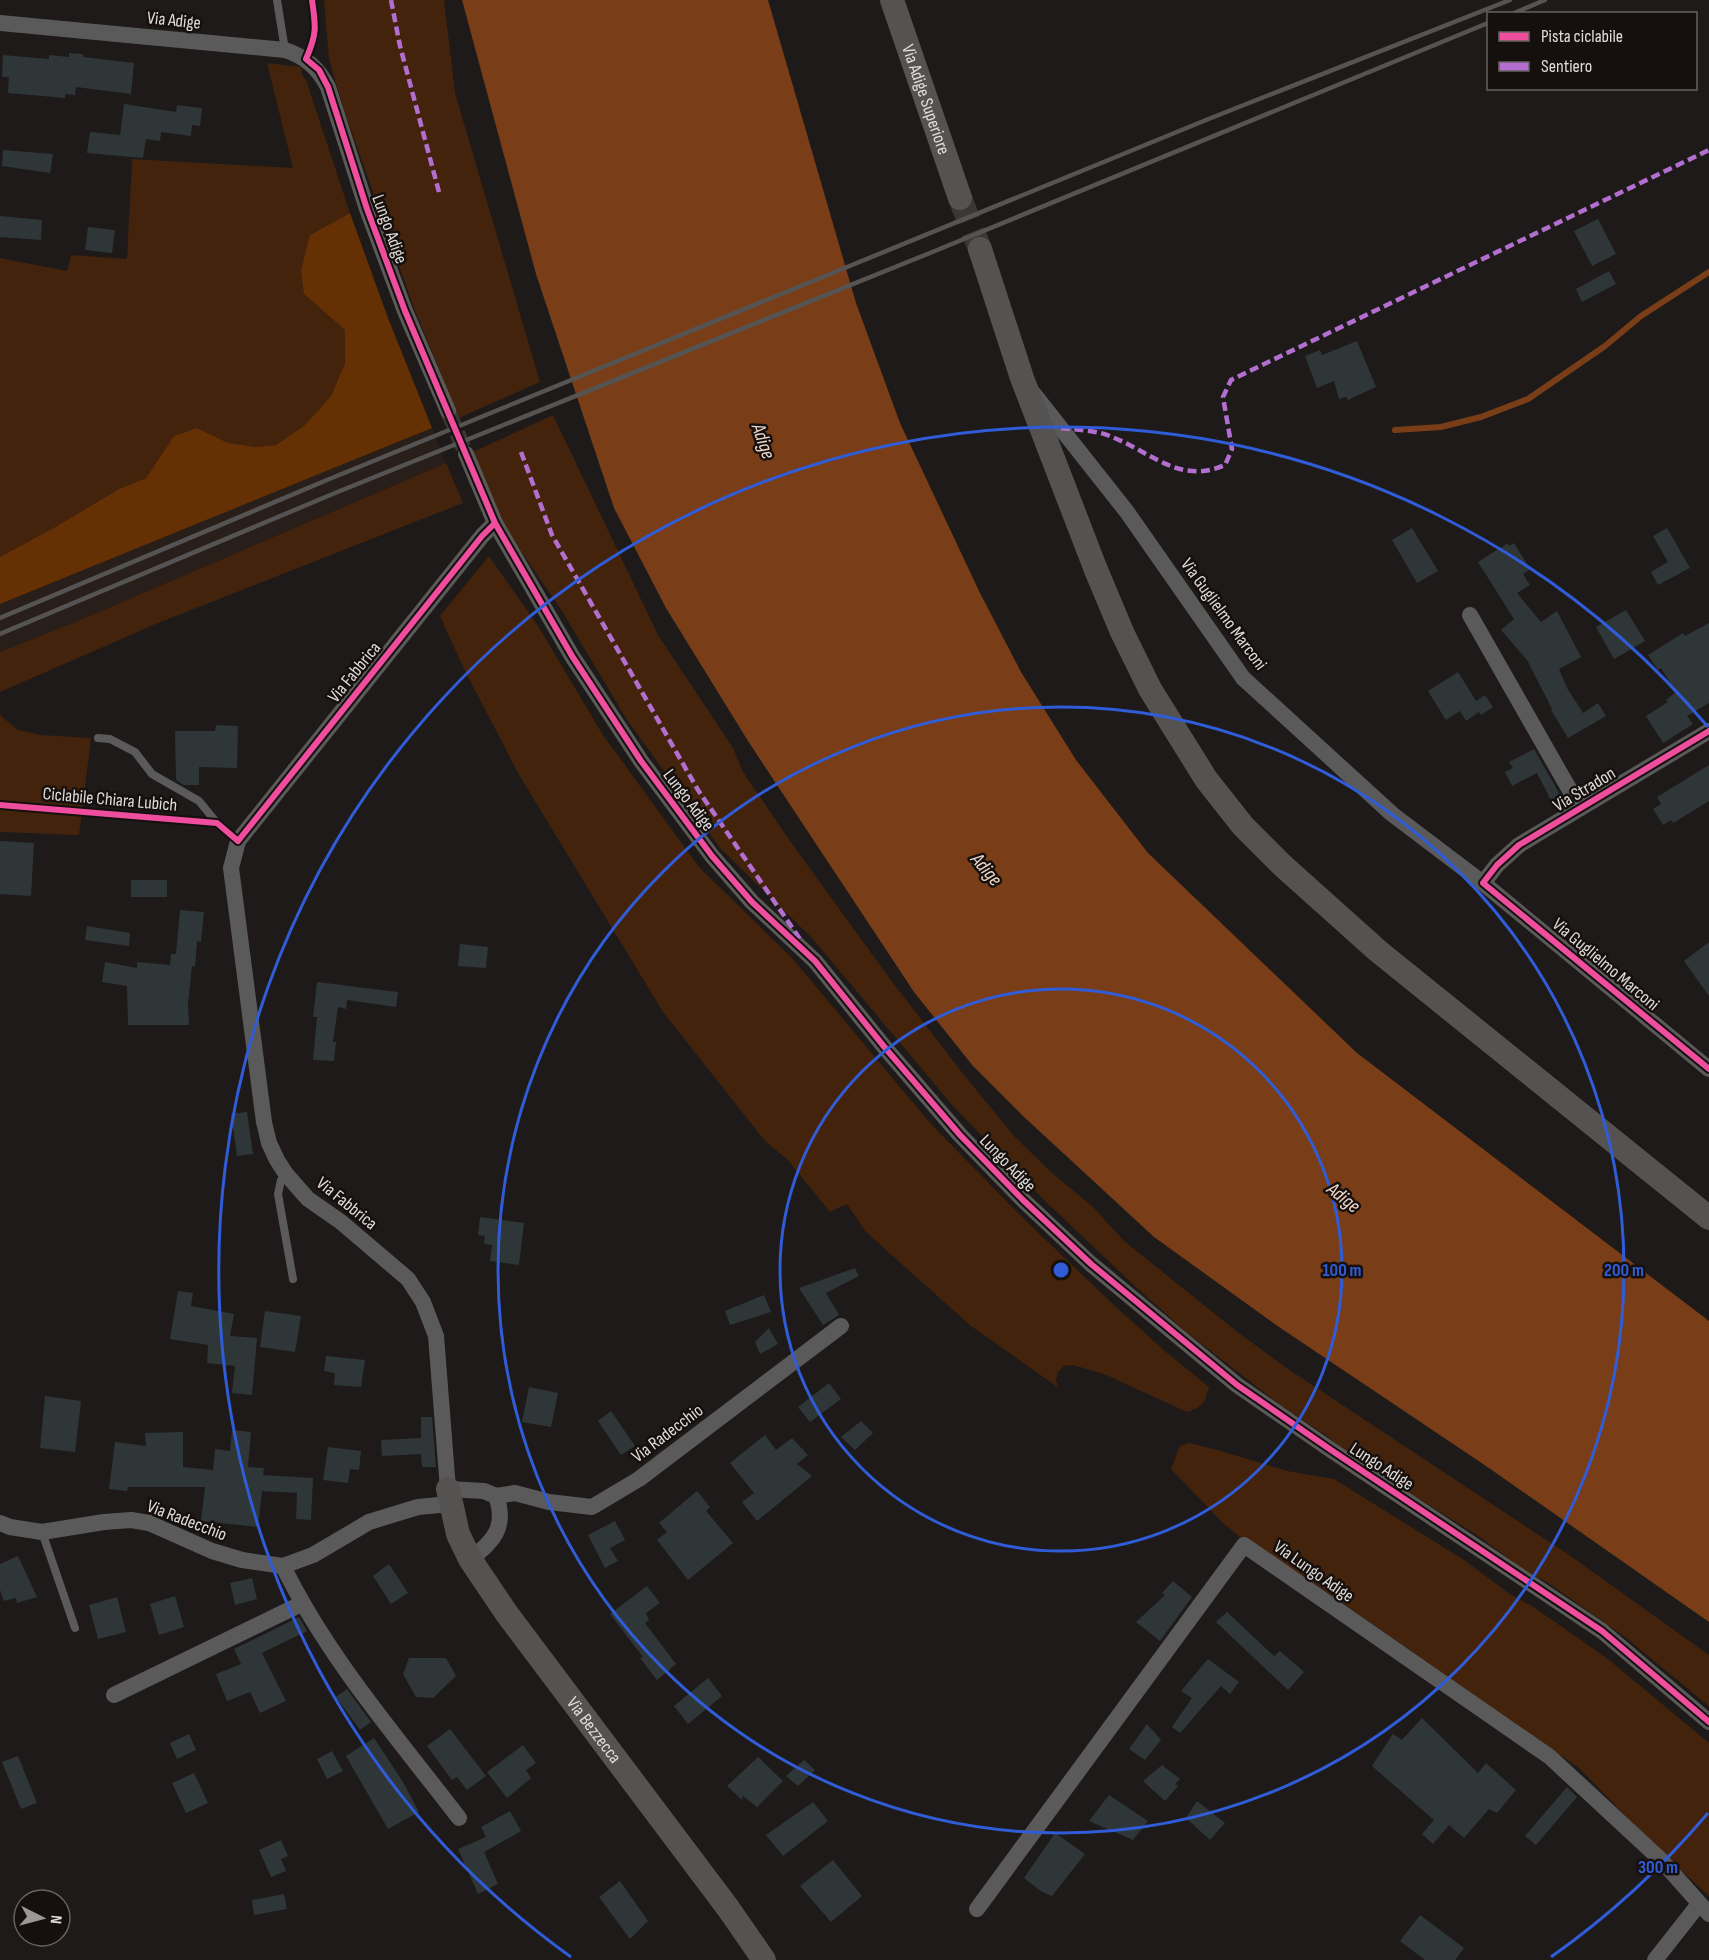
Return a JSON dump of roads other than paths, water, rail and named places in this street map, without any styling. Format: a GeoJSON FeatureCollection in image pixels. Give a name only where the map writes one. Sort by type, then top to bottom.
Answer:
{"type":"FeatureCollection","features":[{"type":"Feature","properties":{"kind":"main road","name":"Via Adige Superiore"},"geometry":{"type":"LineString","coordinates":[[892,0],[960,198]]}},
{"type":"Feature","properties":{"kind":"main road"},"geometry":{"type":"LineString","coordinates":[[980,249],[1022,378],[1122,632],[1150,689],[1206,779],[1243,826],[1282,865],[1378,951],[1709,1218]]}},
{"type":"Feature","properties":{"kind":"main road","name":"Via Bezzecca"},"geometry":{"type":"LineString","coordinates":[[449,1496],[458,1534],[470,1559],[507,1614],[728,1908],[764,1960]]}},
{"type":"Feature","properties":{"kind":"street","name":"Via Adige"},"geometry":{"type":"LineString","coordinates":[[0,23],[285,50],[306,59]]}},
{"type":"Feature","properties":{"kind":"street","name":"Lungo Adige"},"geometry":{"type":"LineString","coordinates":[[306,59],[320,70],[328,87],[367,209],[405,312],[448,411]]}},
{"type":"Feature","properties":{"kind":"street","name":"Via Guglielmo Marconi"},"geometry":{"type":"LineString","coordinates":[[1022,378],[1128,512],[1244,678],[1392,814],[1483,883],[1709,1069]]}},
{"type":"Feature","properties":{"kind":"street","name":"Lungo Adige"},"geometry":{"type":"LineString","coordinates":[[466,454],[495,523],[584,675],[641,761],[712,856],[752,902],[815,961],[952,1127],[1023,1200],[1091,1264],[1237,1385],[1602,1631],[1709,1722]]}},
{"type":"Feature","properties":{"kind":"street","name":"Via Fabbrica"},"geometry":{"type":"LineString","coordinates":[[449,1496],[436,1336],[423,1302],[408,1279],[341,1222],[308,1199],[286,1174],[269,1143],[264,1122],[231,868],[238,841],[482,536],[495,523]]}},
{"type":"Feature","properties":{"kind":"street"},"geometry":{"type":"LineString","coordinates":[[1470,615],[1580,808]]}},
{"type":"Feature","properties":{"kind":"street","name":"Via Stradon"},"geometry":{"type":"LineString","coordinates":[[1483,883],[1497,865],[1519,845],[1709,731]]}},
{"type":"Feature","properties":{"kind":"street","name":"Via Radecchio"},"geometry":{"type":"LineString","coordinates":[[0,1523],[10,1527],[42,1532],[104,1522],[131,1520],[149,1522],[212,1551],[242,1560],[283,1566],[313,1556],[369,1522],[449,1496],[484,1491],[496,1496],[515,1493],[549,1503],[592,1507],[639,1479],[841,1326]]}},
{"type":"Feature","properties":{"kind":"street"},"geometry":{"type":"LineString","coordinates":[[470,1559],[484,1548],[498,1530],[500,1507],[496,1496]]}},
{"type":"Feature","properties":{"kind":"street","name":"Via Lungo Adige"},"geometry":{"type":"LineString","coordinates":[[977,1909],[1244,1545],[1550,1757],[1660,1859],[1704,1909]]}},
{"type":"Feature","properties":{"kind":"street"},"geometry":{"type":"LineString","coordinates":[[283,1566],[301,1604],[364,1695],[459,1818]]}},
{"type":"Feature","properties":{"kind":"street"},"geometry":{"type":"LineString","coordinates":[[114,1695],[301,1604]]}},
{"type":"Feature","properties":{"kind":"street"},"geometry":{"type":"LineString","coordinates":[[1655,1960],[1704,1909]]}},
{"type":"Feature","properties":{"kind":"lane"},"geometry":{"type":"LineString","coordinates":[[277,0],[285,50]]}},
{"type":"Feature","properties":{"kind":"lane"},"geometry":{"type":"LineString","coordinates":[[98,738],[110,739],[135,752],[152,774],[199,801],[217,823],[238,841]]}},
{"type":"Feature","properties":{"kind":"lane"},"geometry":{"type":"LineString","coordinates":[[286,1174],[281,1180],[278,1194],[293,1279]]}},
{"type":"Feature","properties":{"kind":"lane"},"geometry":{"type":"LineString","coordinates":[[42,1532],[75,1628]]}},
{"type":"Feature","properties":{"kind":"water","name":"Adige"},"geometry":{"type":"Polygon","coordinates":[[[462,0],[768,0],[856,303],[900,423],[979,591],[1021,672],[1076,760],[1148,853],[1357,1053],[1709,1321],[1709,1622],[1489,1468],[1279,1327],[1154,1237],[1023,1116],[973,1066],[914,992],[748,741],[666,608],[614,508],[536,274],[462,0]]]}},
{"type":"Feature","properties":{"kind":"waterway"},"geometry":{"type":"LineString","coordinates":[[1395,430],[1441,427],[1481,417],[1528,399],[1605,346],[1641,316],[1709,272]]}},
{"type":"Feature","properties":{"kind":"tunnel"},"geometry":{"type":"LineString","coordinates":[[960,198],[980,249]]}},
{"type":"Feature","properties":{"kind":"tunnel"},"geometry":{"type":"LineString","coordinates":[[448,411],[466,454]]}},
{"type":"Feature","properties":{"kind":"railway"},"geometry":{"type":"LineString","coordinates":[[0,618],[327,480],[1211,118],[1510,0]]}},
{"type":"Feature","properties":{"kind":"railway"},"geometry":{"type":"LineString","coordinates":[[1517,12],[1545,0]]}},
{"type":"Feature","properties":{"kind":"railway"},"geometry":{"type":"LineString","coordinates":[[0,634],[335,493],[930,253],[1487,23]]}}]}
